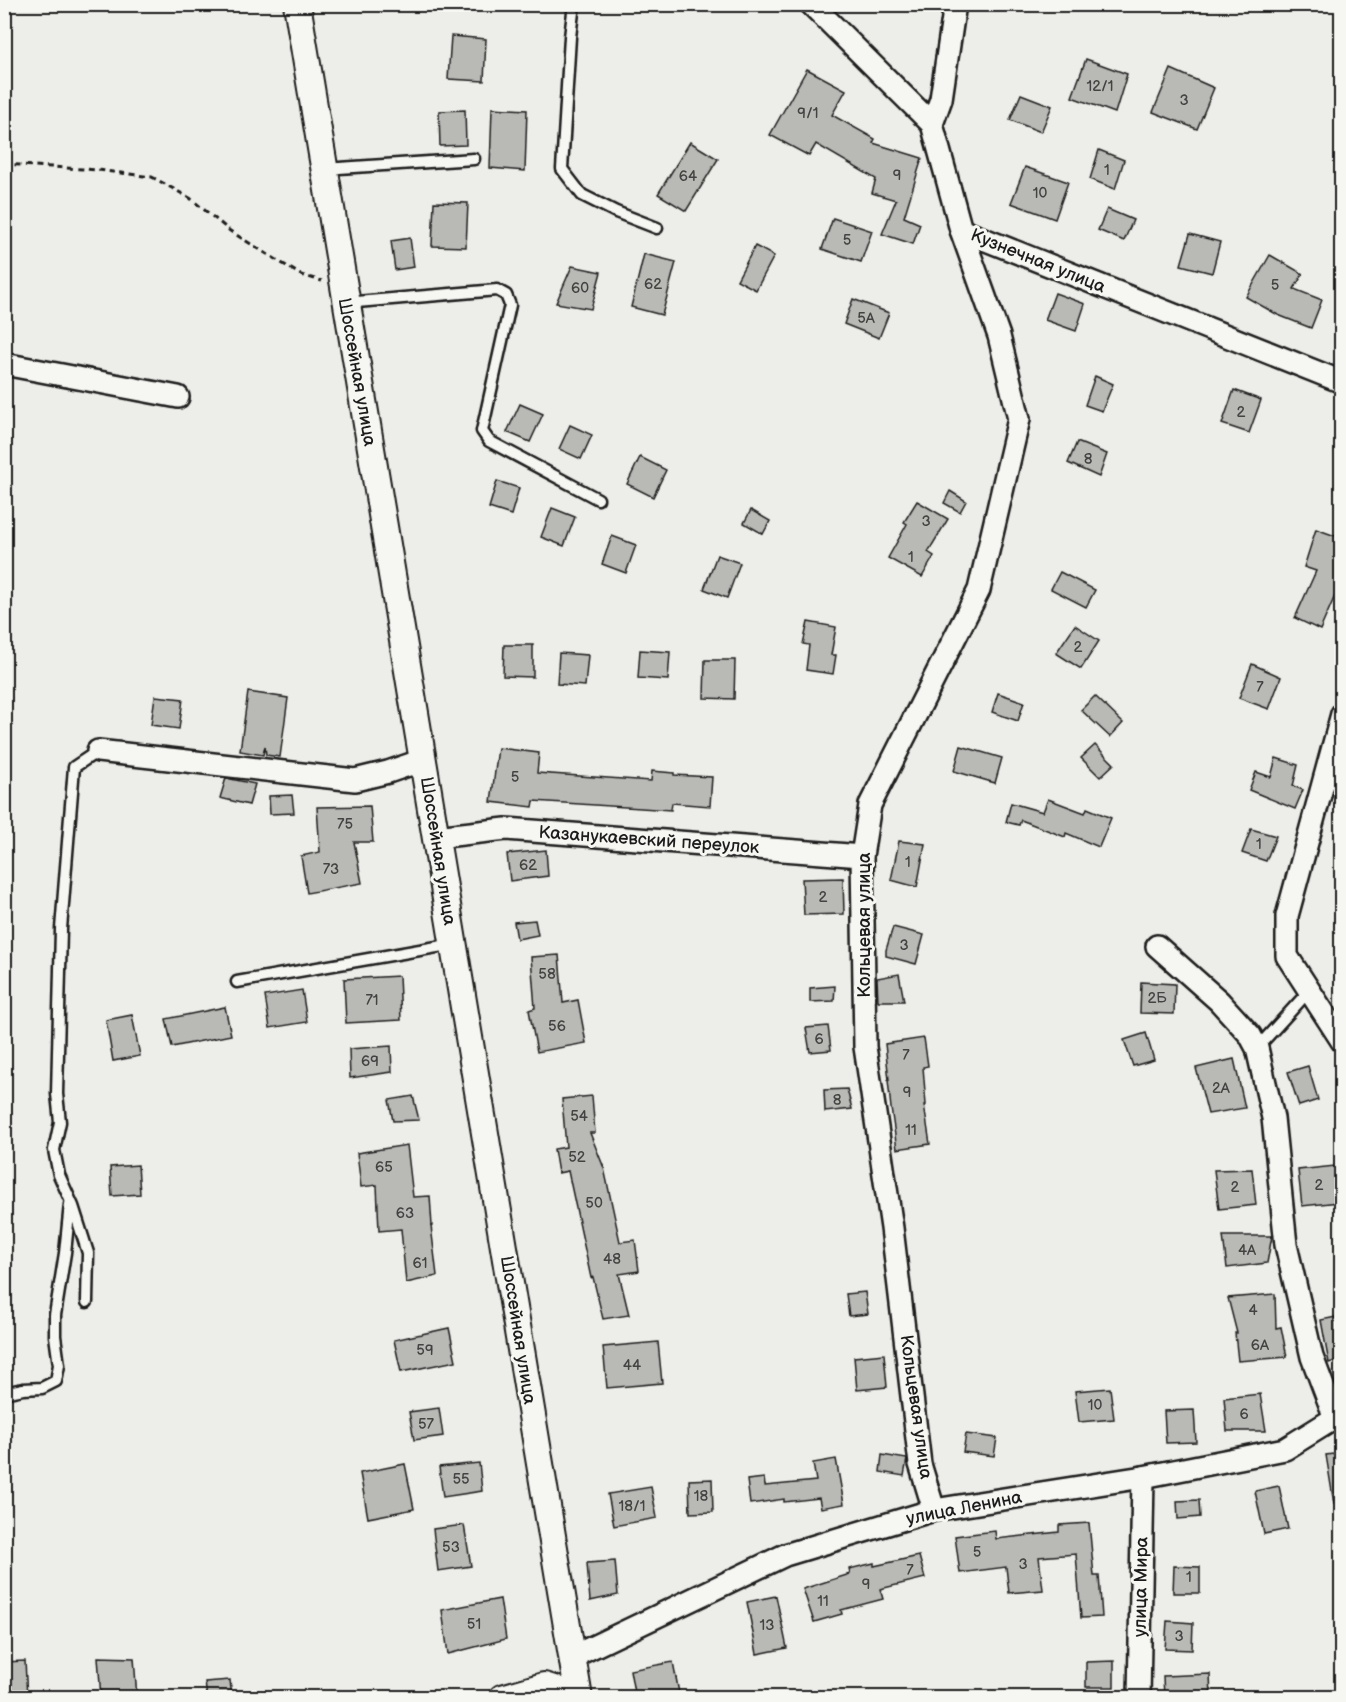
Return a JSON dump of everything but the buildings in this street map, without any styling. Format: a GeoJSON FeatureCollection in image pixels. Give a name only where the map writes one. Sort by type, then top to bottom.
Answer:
{"type":"FeatureCollection","features":[{"type":"Feature","properties":{"kind":"street","name":"Шоссейная улица"},"geometry":{"type":"LineString","coordinates":[[297,4],[579,1698]]}},
{"type":"Feature","properties":{"kind":"street","name":"Кузнечная улица"},"geometry":{"type":"LineString","coordinates":[[812,4],[932,124],[961,230],[1341,382]]}},
{"type":"Feature","properties":{"kind":"street"},"geometry":{"type":"LineString","coordinates":[[932,124],[941,99],[955,4]]}},
{"type":"Feature","properties":{"kind":"street","name":"Кольцевая улица"},"geometry":{"type":"LineString","coordinates":[[934,1510],[920,1464],[892,1228],[865,1047],[862,856],[870,805],[979,590],[1018,419],[999,336],[961,230]]}},
{"type":"Feature","properties":{"kind":"street"},"geometry":{"type":"LineString","coordinates":[[4,364],[178,397]]}},
{"type":"Feature","properties":{"kind":"street"},"geometry":{"type":"LineString","coordinates":[[1341,714],[1287,916],[1287,956],[1341,1041]]}},
{"type":"Feature","properties":{"kind":"street"},"geometry":{"type":"LineString","coordinates":[[98,752],[355,780],[423,760]]}},
{"type":"Feature","properties":{"kind":"street","name":"Казанукаевский переулок"},"geometry":{"type":"LineString","coordinates":[[436,837],[506,829],[862,856]]}},
{"type":"Feature","properties":{"kind":"street"},"geometry":{"type":"LineString","coordinates":[[1157,946],[1219,1001],[1250,1035],[1257,1048],[1272,1118],[1286,1245],[1312,1357],[1338,1413]]}},
{"type":"Feature","properties":{"kind":"street","name":"улица Ленина"},"geometry":{"type":"LineString","coordinates":[[572,1657],[785,1554],[934,1510],[1143,1477],[1285,1449],[1338,1413]]}},
{"type":"Feature","properties":{"kind":"street","name":"улица Мира"},"geometry":{"type":"LineString","coordinates":[[1139,1698],[1143,1477]]}},
{"type":"Feature","properties":{"kind":"street"},"geometry":{"type":"LineString","coordinates":[[502,1698],[544,1686],[566,1693],[572,1698]]}},
{"type":"Feature","properties":{"kind":"lane"},"geometry":{"type":"LineString","coordinates":[[574,4],[562,169],[582,195],[616,212],[657,228]]}},
{"type":"Feature","properties":{"kind":"lane"},"geometry":{"type":"LineString","coordinates":[[324,169],[474,159]]}},
{"type":"Feature","properties":{"kind":"lane"},"geometry":{"type":"LineString","coordinates":[[344,295],[497,290],[506,295],[510,305],[482,431],[489,441],[598,499]]}},
{"type":"Feature","properties":{"kind":"lane"},"geometry":{"type":"LineString","coordinates":[[87,1302],[88,1253],[59,1175],[54,1150],[60,1122],[57,1094],[61,929],[74,767],[98,752]]}},
{"type":"Feature","properties":{"kind":"lane"},"geometry":{"type":"LineString","coordinates":[[237,982],[454,944]]}},
{"type":"Feature","properties":{"kind":"lane"},"geometry":{"type":"LineString","coordinates":[[1257,1048],[1309,991]]}},
{"type":"Feature","properties":{"kind":"lane"},"geometry":{"type":"LineString","coordinates":[[4,1393],[42,1388],[56,1381],[59,1365],[55,1336],[56,1315],[70,1200]]}},
{"type":"Feature","properties":{"kind":"path"},"geometry":{"type":"LineString","coordinates":[[4,164],[98,170],[152,177],[190,198],[230,231],[301,275],[344,295]]}}]}
